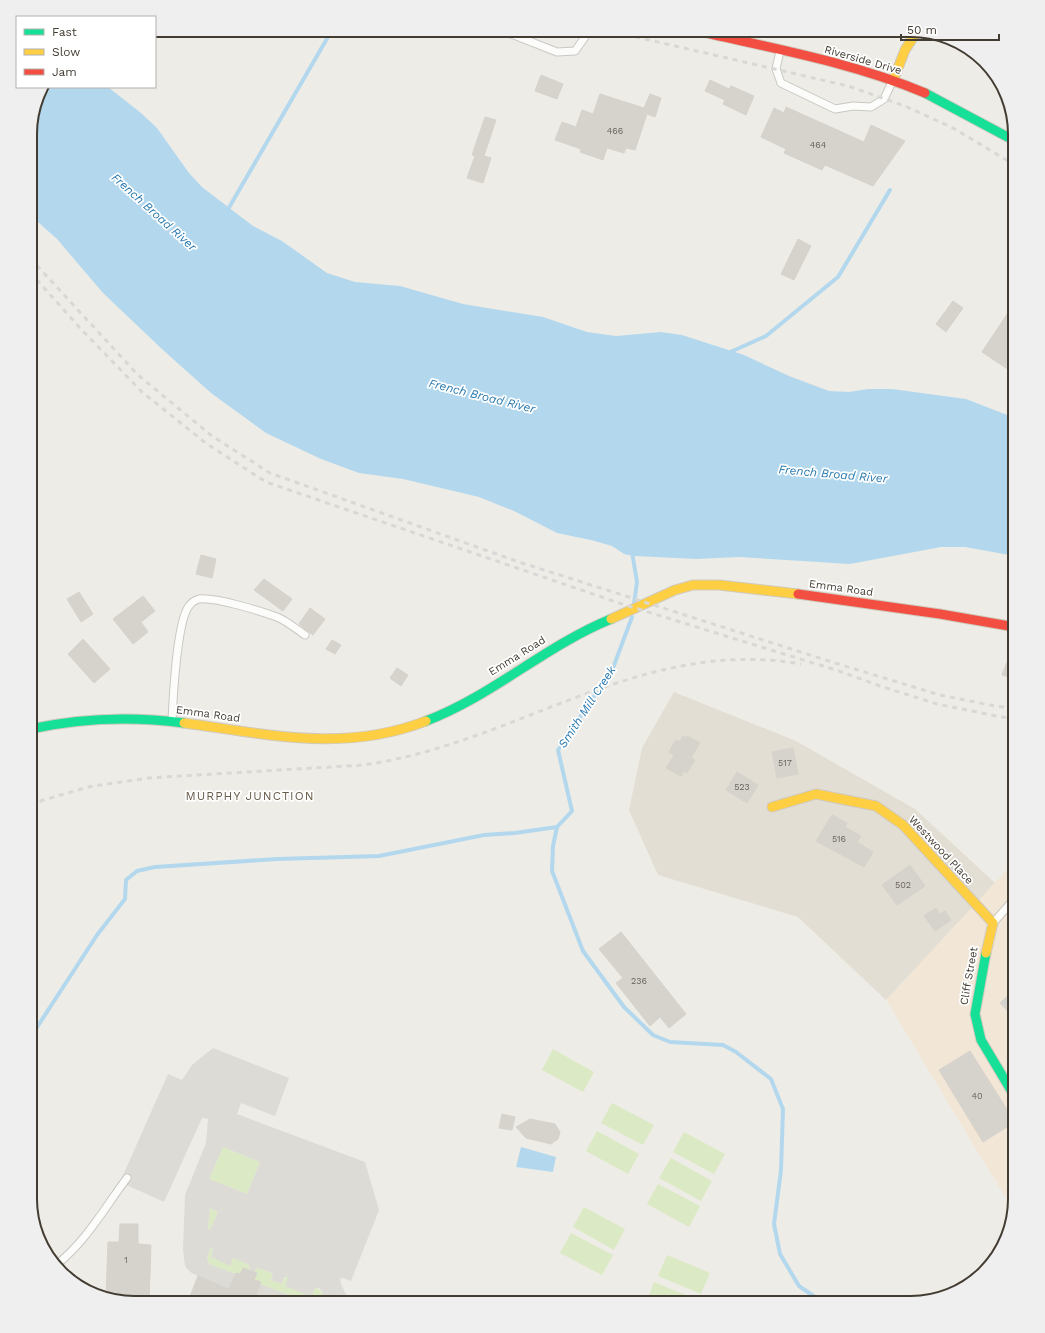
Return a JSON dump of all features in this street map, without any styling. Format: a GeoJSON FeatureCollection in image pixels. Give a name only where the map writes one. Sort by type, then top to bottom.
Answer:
{"type":"FeatureCollection","features":[{"type":"Feature","properties":{"kind":"street","name":"Riverside Drive"},"geometry":{"type":"LineString","coordinates":[[722,37],[893,81],[958,109],[1008,137]]}},
{"type":"Feature","properties":{"kind":"street"},"geometry":{"type":"LineString","coordinates":[[893,81],[905,50],[913,37]]}},
{"type":"Feature","properties":{"kind":"street","name":"Emma Road"},"geometry":{"type":"LineString","coordinates":[[37,728],[81,719],[112,718],[172,721],[281,737],[318,740],[338,740],[384,735],[434,718],[484,691],[573,637],[673,591],[693,585],[724,586],[789,592],[1008,625]]}},
{"type":"Feature","properties":{"kind":"street","name":"Westwood Place"},"geometry":{"type":"LineString","coordinates":[[772,807],[816,794],[876,806],[903,825],[993,923]]}},
{"type":"Feature","properties":{"kind":"street","name":"Cliff Street"},"geometry":{"type":"LineString","coordinates":[[993,923],[988,939],[975,1014],[982,1040],[1008,1085]]}},
{"type":"Feature","properties":{"kind":"lane"},"geometry":{"type":"LineString","coordinates":[[519,37],[557,52],[575,51],[585,37]]}},
{"type":"Feature","properties":{"kind":"lane"},"geometry":{"type":"LineString","coordinates":[[780,51],[776,69],[780,82],[835,109],[853,106],[871,107],[884,99],[893,81]]}},
{"type":"Feature","properties":{"kind":"lane"},"geometry":{"type":"LineString","coordinates":[[172,721],[174,683],[184,615],[189,605],[198,599],[210,600],[252,609],[278,618],[305,635]]}},
{"type":"Feature","properties":{"kind":"lane"},"geometry":{"type":"LineString","coordinates":[[993,923],[1008,906]]}},
{"type":"Feature","properties":{"kind":"lane"},"geometry":{"type":"LineString","coordinates":[[60,1262],[89,1231],[127,1178]]}},
{"type":"Feature","properties":{"kind":"shaded area"},"geometry":{"type":"Polygon","coordinates":[[[674,692],[796,741],[915,809],[995,883],[886,1000],[798,917],[658,875],[629,810],[642,748],[674,692]]]}},
{"type":"Feature","properties":{"kind":"shaded area"},"geometry":{"type":"Polygon","coordinates":[[[1008,869],[1008,1200],[1006,1198],[886,1000],[1008,869]]]}},
{"type":"Feature","properties":{"kind":"shaded area"},"geometry":{"type":"Polygon","coordinates":[[[213,1048],[289,1078],[275,1116],[241,1103],[237,1114],[365,1162],[379,1210],[351,1281],[343,1278],[340,1279],[347,1296],[323,1296],[323,1293],[319,1288],[315,1288],[311,1296],[309,1296],[285,1286],[288,1277],[285,1277],[281,1284],[271,1280],[273,1274],[259,1268],[256,1269],[252,1281],[292,1296],[248,1296],[198,1276],[190,1272],[185,1266],[183,1249],[185,1195],[206,1143],[208,1119],[202,1118],[164,1202],[120,1182],[168,1074],[182,1080],[192,1065],[213,1048]],[[223,1147],[209,1179],[247,1194],[260,1162],[223,1147]],[[210,1208],[208,1229],[210,1230],[218,1212],[210,1208]],[[211,1247],[207,1258],[209,1264],[246,1278],[250,1267],[248,1264],[233,1258],[230,1266],[211,1257],[213,1249],[211,1247]]]}},
{"type":"Feature","properties":{"kind":"green space"},"geometry":{"type":"Polygon","coordinates":[[[553,1049],[594,1072],[583,1092],[542,1070],[553,1049]]]}},
{"type":"Feature","properties":{"kind":"green space"},"geometry":{"type":"Polygon","coordinates":[[[612,1103],[654,1125],[643,1145],[601,1123],[612,1103]]]}},
{"type":"Feature","properties":{"kind":"green space"},"geometry":{"type":"Polygon","coordinates":[[[597,1131],[639,1154],[628,1174],[586,1151],[597,1131]]]}},
{"type":"Feature","properties":{"kind":"green space"},"geometry":{"type":"Polygon","coordinates":[[[684,1132],[725,1154],[714,1174],[673,1152],[684,1132]]]}},
{"type":"Feature","properties":{"kind":"green space"},"geometry":{"type":"Polygon","coordinates":[[[223,1147],[260,1162],[247,1194],[209,1179],[223,1147]]]}},
{"type":"Feature","properties":{"kind":"green space"},"geometry":{"type":"Polygon","coordinates":[[[671,1158],[712,1181],[701,1201],[659,1178],[671,1158]]]}},
{"type":"Feature","properties":{"kind":"green space"},"geometry":{"type":"Polygon","coordinates":[[[658,1184],[700,1206],[689,1227],[647,1204],[658,1184]]]}},
{"type":"Feature","properties":{"kind":"green space"},"geometry":{"type":"Polygon","coordinates":[[[584,1207],[625,1229],[614,1250],[573,1227],[584,1207]]]}},
{"type":"Feature","properties":{"kind":"green space"},"geometry":{"type":"Polygon","coordinates":[[[210,1208],[218,1212],[210,1230],[208,1229],[210,1208]]]}},
{"type":"Feature","properties":{"kind":"green space"},"geometry":{"type":"Polygon","coordinates":[[[571,1233],[613,1255],[602,1275],[560,1253],[571,1233]]]}},
{"type":"Feature","properties":{"kind":"green space"},"geometry":{"type":"Polygon","coordinates":[[[211,1247],[213,1249],[211,1257],[233,1258],[248,1264],[250,1267],[245,1278],[209,1264],[207,1258],[211,1247]]]}},
{"type":"Feature","properties":{"kind":"green space"},"geometry":{"type":"Polygon","coordinates":[[[667,1255],[710,1273],[701,1294],[658,1276],[667,1255]]]}},
{"type":"Feature","properties":{"kind":"green space"},"geometry":{"type":"Polygon","coordinates":[[[259,1268],[273,1274],[271,1280],[281,1284],[287,1276],[289,1278],[285,1286],[317,1288],[323,1293],[323,1296],[292,1296],[252,1281],[256,1269],[259,1268]]]}},
{"type":"Feature","properties":{"kind":"green space"},"geometry":{"type":"Polygon","coordinates":[[[654,1282],[688,1296],[649,1296],[654,1282]]]}},
{"type":"Feature","properties":{"kind":"water","name":"French Broad River"},"geometry":{"type":"Polygon","coordinates":[[[49,88],[109,88],[141,113],[157,128],[189,173],[202,187],[253,226],[282,241],[327,273],[355,282],[400,286],[463,304],[543,317],[587,332],[616,336],[661,332],[682,335],[744,355],[789,376],[829,391],[849,392],[868,389],[892,389],[966,399],[1008,415],[1008,555],[965,547],[941,547],[850,564],[739,557],[697,559],[634,556],[624,554],[612,546],[557,533],[514,511],[479,497],[403,479],[359,473],[321,459],[266,433],[211,393],[103,293],[57,239],[37,221],[37,128],[40,109],[44,97],[49,88]]]}},
{"type":"Feature","properties":{"kind":"water"},"geometry":{"type":"Polygon","coordinates":[[[521,1147],[556,1157],[553,1172],[516,1167],[521,1147]]]}},
{"type":"Feature","properties":{"kind":"building"},"geometry":{"type":"Polygon","coordinates":[[[541,75],[563,84],[557,99],[535,91],[541,75]]]}},
{"type":"Feature","properties":{"kind":"building"},"geometry":{"type":"Polygon","coordinates":[[[710,80],[729,89],[731,86],[754,96],[746,115],[723,104],[725,100],[705,91],[710,80]]]}},
{"type":"Feature","properties":{"kind":"building"},"geometry":{"type":"Polygon","coordinates":[[[600,94],[644,108],[650,94],[661,98],[655,117],[647,114],[635,150],[626,148],[624,153],[607,148],[603,160],[580,152],[581,149],[555,140],[562,122],[576,127],[582,110],[593,114],[600,94]]]}},
{"type":"Feature","properties":{"kind":"building"},"geometry":{"type":"Polygon","coordinates":[[[786,107],[864,142],[871,125],[905,141],[873,186],[825,165],[822,170],[784,153],[786,149],[761,137],[774,108],[784,113],[786,107]]]}},
{"type":"Feature","properties":{"kind":"building"},"geometry":{"type":"Polygon","coordinates":[[[485,117],[496,120],[484,156],[491,158],[483,183],[467,178],[475,156],[472,155],[485,117]]]}},
{"type":"Feature","properties":{"kind":"building"},"geometry":{"type":"Polygon","coordinates":[[[798,239],[811,246],[794,280],[781,274],[798,239]]]}},
{"type":"Feature","properties":{"kind":"building"},"geometry":{"type":"Polygon","coordinates":[[[953,301],[963,308],[946,332],[936,324],[953,301]]]}},
{"type":"Feature","properties":{"kind":"building"},"geometry":{"type":"Polygon","coordinates":[[[1008,313],[1008,369],[982,352],[1008,313]]]}},
{"type":"Feature","properties":{"kind":"building"},"geometry":{"type":"Polygon","coordinates":[[[201,555],[216,559],[212,578],[196,574],[201,555]]]}},
{"type":"Feature","properties":{"kind":"building"},"geometry":{"type":"Polygon","coordinates":[[[264,579],[292,599],[283,611],[254,590],[264,579]]]}},
{"type":"Feature","properties":{"kind":"building"},"geometry":{"type":"Polygon","coordinates":[[[79,592],[93,614],[81,622],[67,599],[79,592]]]}},
{"type":"Feature","properties":{"kind":"building"},"geometry":{"type":"Polygon","coordinates":[[[143,596],[155,611],[141,622],[148,632],[133,644],[113,619],[143,596]]]}},
{"type":"Feature","properties":{"kind":"building"},"geometry":{"type":"Polygon","coordinates":[[[310,608],[325,619],[313,635],[299,624],[310,608]]]}},
{"type":"Feature","properties":{"kind":"building"},"geometry":{"type":"Polygon","coordinates":[[[83,639],[110,669],[94,683],[68,654],[83,639]]]}},
{"type":"Feature","properties":{"kind":"building"},"geometry":{"type":"Polygon","coordinates":[[[332,640],[341,645],[335,654],[326,649],[332,640]]]}},
{"type":"Feature","properties":{"kind":"building"},"geometry":{"type":"Polygon","coordinates":[[[1007,662],[1008,662],[1008,677],[1002,675],[1007,662]]]}},
{"type":"Feature","properties":{"kind":"building"},"geometry":{"type":"Polygon","coordinates":[[[397,668],[408,675],[401,686],[390,678],[397,668]]]}},
{"type":"Feature","properties":{"kind":"building"},"geometry":{"type":"Polygon","coordinates":[[[683,736],[686,738],[687,736],[700,743],[691,758],[695,760],[687,773],[684,771],[681,776],[666,768],[674,755],[669,752],[676,740],[680,742],[683,736]]]}},
{"type":"Feature","properties":{"kind":"building"},"geometry":{"type":"Polygon","coordinates":[[[793,748],[798,774],[777,778],[772,752],[793,748]]]}},
{"type":"Feature","properties":{"kind":"building"},"geometry":{"type":"Polygon","coordinates":[[[737,772],[758,785],[747,803],[726,790],[737,772]]]}},
{"type":"Feature","properties":{"kind":"building"},"geometry":{"type":"Polygon","coordinates":[[[832,815],[847,823],[845,827],[861,836],[857,842],[873,852],[864,867],[816,841],[832,815]]]}},
{"type":"Feature","properties":{"kind":"building"},"geometry":{"type":"Polygon","coordinates":[[[910,865],[925,886],[897,905],[882,885],[910,865]]]}},
{"type":"Feature","properties":{"kind":"building"},"geometry":{"type":"Polygon","coordinates":[[[936,908],[940,914],[945,911],[951,920],[935,931],[924,916],[936,908]]]}},
{"type":"Feature","properties":{"kind":"building"},"geometry":{"type":"Polygon","coordinates":[[[621,932],[686,1014],[669,1028],[660,1017],[650,1026],[616,983],[623,978],[599,949],[621,932]]]}},
{"type":"Feature","properties":{"kind":"building"},"geometry":{"type":"Polygon","coordinates":[[[1008,996],[1008,1012],[1000,1003],[1008,996]]]}},
{"type":"Feature","properties":{"kind":"building"},"geometry":{"type":"Polygon","coordinates":[[[970,1051],[1008,1111],[1008,1126],[983,1142],[939,1070],[970,1051]]]}},
{"type":"Feature","properties":{"kind":"building"},"geometry":{"type":"Polygon","coordinates":[[[502,1114],[515,1117],[512,1130],[499,1128],[502,1114]]]}},
{"type":"Feature","properties":{"kind":"building"},"geometry":{"type":"Polygon","coordinates":[[[530,1119],[555,1124],[560,1132],[558,1139],[551,1144],[526,1138],[516,1127],[530,1119]]]}},
{"type":"Feature","properties":{"kind":"building"},"geometry":{"type":"Polygon","coordinates":[[[120,1224],[138,1224],[138,1244],[151,1245],[149,1296],[121,1295],[106,1292],[108,1242],[119,1242],[120,1224]]]}},
{"type":"Feature","properties":{"kind":"building"},"geometry":{"type":"Polygon","coordinates":[[[243,1268],[257,1273],[254,1280],[261,1282],[256,1296],[190,1296],[198,1276],[229,1289],[236,1273],[240,1274],[243,1268]]]}},
{"type":"Feature","properties":{"kind":"waterway"},"geometry":{"type":"LineString","coordinates":[[227,211],[328,37]]}},
{"type":"Feature","properties":{"kind":"waterway"},"geometry":{"type":"LineString","coordinates":[[728,353],[766,336],[838,277],[890,190]]}},
{"type":"Feature","properties":{"kind":"waterway","name":"Smith Mill Creek"},"geometry":{"type":"LineString","coordinates":[[632,552],[637,582],[634,604]]}},
{"type":"Feature","properties":{"kind":"waterway","name":"Smith Mill Creek"},"geometry":{"type":"LineString","coordinates":[[632,617],[613,668],[558,750],[572,811],[557,827],[553,846],[552,871],[583,951],[624,1007],[653,1035],[670,1042],[723,1045],[736,1052],[771,1079],[783,1109],[781,1170],[774,1224],[780,1254],[799,1286],[814,1296]]}},
{"type":"Feature","properties":{"kind":"waterway"},"geometry":{"type":"LineString","coordinates":[[37,1027],[97,935],[125,899],[126,880],[137,871],[155,867],[277,859],[379,856],[484,835],[515,833],[557,827]]}},
{"type":"Feature","properties":{"kind":"railway"},"geometry":{"type":"LineString","coordinates":[[636,37],[848,86],[905,106],[953,128],[1008,161]]}},
{"type":"Feature","properties":{"kind":"railway"},"geometry":{"type":"LineString","coordinates":[[37,266],[138,375],[212,436],[270,473],[516,561],[835,663],[940,695],[1008,707]]}},
{"type":"Feature","properties":{"kind":"railway"},"geometry":{"type":"LineString","coordinates":[[37,280],[80,328],[142,392],[207,444],[266,482],[619,603],[839,671],[883,687],[937,704],[1008,718]]}},
{"type":"Feature","properties":{"kind":"railway"},"geometry":{"type":"LineString","coordinates":[[37,802],[88,787],[148,778],[363,765],[419,753],[473,736],[579,696],[632,678],[687,665],[743,659],[801,664]]}},
{"type":"Feature","properties":{"kind":"traffic: fast"},"geometry":{"type":"LineString","coordinates":[[925,93],[1008,137]]}},
{"type":"Feature","properties":{"kind":"traffic: fast"},"geometry":{"type":"LineString","coordinates":[[426,721],[450,711],[496,685],[564,643],[611,619]]}},
{"type":"Feature","properties":{"kind":"traffic: fast"},"geometry":{"type":"LineString","coordinates":[[37,728],[68,722],[107,719],[145,719],[184,723]]}},
{"type":"Feature","properties":{"kind":"traffic: fast"},"geometry":{"type":"LineString","coordinates":[[986,953],[975,1014],[981,1040],[1008,1085]]}},
{"type":"Feature","properties":{"kind":"traffic: slow"},"geometry":{"type":"LineString","coordinates":[[893,81],[905,50],[913,37]]}},
{"type":"Feature","properties":{"kind":"traffic: slow"},"geometry":{"type":"LineString","coordinates":[[611,619],[675,590],[693,585],[719,585],[798,594]]}},
{"type":"Feature","properties":{"kind":"traffic: slow"},"geometry":{"type":"LineString","coordinates":[[184,723],[275,736],[335,739],[395,731],[426,721]]}},
{"type":"Feature","properties":{"kind":"traffic: slow"},"geometry":{"type":"LineString","coordinates":[[772,807],[816,794],[876,806],[903,825],[993,923],[986,953]]}},
{"type":"Feature","properties":{"kind":"traffic: jam"},"geometry":{"type":"LineString","coordinates":[[724,37],[840,64],[897,82],[925,93]]}},
{"type":"Feature","properties":{"kind":"traffic: jam"},"geometry":{"type":"LineString","coordinates":[[798,594],[940,614],[1008,626]]}},
{"type":"Feature","properties":{"kind":"district","name":"MURPHY JUNCTION"},"geometry":{"type":"Point","coordinates":[250,796]}}]}
